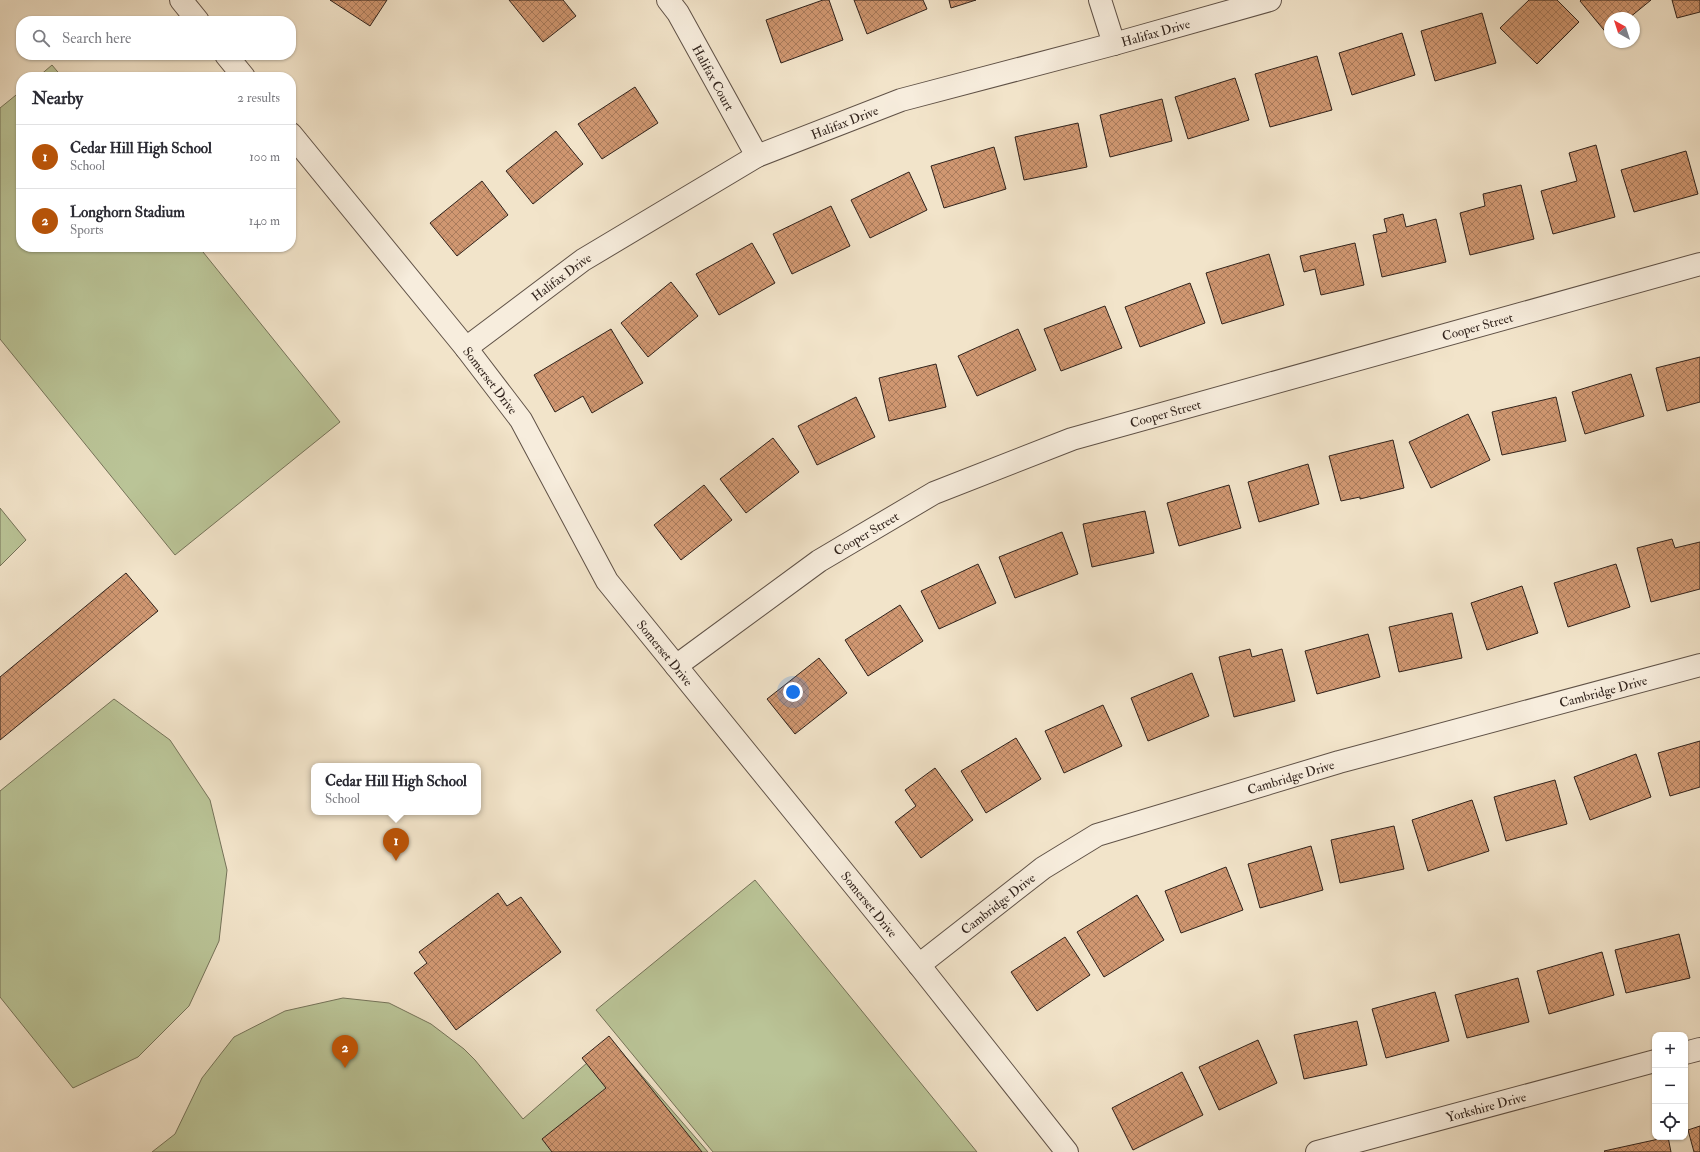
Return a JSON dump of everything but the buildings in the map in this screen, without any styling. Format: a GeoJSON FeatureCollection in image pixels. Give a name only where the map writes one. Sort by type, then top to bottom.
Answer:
{"type":"FeatureCollection","features":[{"type":"Feature","properties":{"kind":"street"},"geometry":{"type":"LineString","coordinates":[[181,0],[194,16]]}},
{"type":"Feature","properties":{"kind":"street","name":"Halifax Court"},"geometry":{"type":"LineString","coordinates":[[668,0],[678,13],[757,156]]}},
{"type":"Feature","properties":{"kind":"street"},"geometry":{"type":"LineString","coordinates":[[1100,0],[1114,44]]}},
{"type":"Feature","properties":{"kind":"street","name":"Halifax Drive"},"geometry":{"type":"LineString","coordinates":[[466,348],[583,260],[757,156],[901,100],[1114,44],[1270,0]]}},
{"type":"Feature","properties":{"kind":"street"},"geometry":{"type":"LineString","coordinates":[[230,60],[240,72]]}},
{"type":"Feature","properties":{"kind":"street","name":"Somerset Drive"},"geometry":{"type":"LineString","coordinates":[[296,140],[466,348],[521,420],[607,581],[918,965],[1067,1152]]}},
{"type":"Feature","properties":{"kind":"street","name":"Cooper Street"},"geometry":{"type":"LineString","coordinates":[[676,666],[819,561],[934,493],[948,487],[1072,439],[1700,264]]}},
{"type":"Feature","properties":{"kind":"street","name":"Cambridge Drive"},"geometry":{"type":"LineString","coordinates":[[918,965],[1043,868],[1097,835],[1339,762],[1700,665]]}},
{"type":"Feature","properties":{"kind":"street"},"geometry":{"type":"LineString","coordinates":[[1688,1052],[1700,1049]]}},
{"type":"Feature","properties":{"kind":"street","name":"Yorkshire Drive"},"geometry":{"type":"LineString","coordinates":[[1317,1152],[1652,1062]]}},
{"type":"Feature","properties":{"kind":"green space"},"geometry":{"type":"Polygon","coordinates":[[[52,65],[58,72],[44,72],[52,65]]]}},
{"type":"Feature","properties":{"kind":"green space"},"geometry":{"type":"Polygon","coordinates":[[[16,95],[16,252],[203,252],[340,422],[175,555],[0,339],[0,108],[16,95]]]}},
{"type":"Feature","properties":{"kind":"green space"},"geometry":{"type":"Polygon","coordinates":[[[0,508],[26,540],[0,566],[0,508]]]}},
{"type":"Feature","properties":{"kind":"green space"},"geometry":{"type":"Polygon","coordinates":[[[114,699],[170,740],[210,800],[227,870],[219,941],[189,1006],[138,1057],[73,1088],[0,997],[0,791],[114,699]]]}},
{"type":"Feature","properties":{"kind":"green space"},"geometry":{"type":"Polygon","coordinates":[[[755,880],[977,1152],[713,1152],[596,1010],[755,880]]]}},
{"type":"Feature","properties":{"kind":"green space"},"geometry":{"type":"Polygon","coordinates":[[[343,998],[389,1003],[431,1024],[464,1049],[475,1060],[523,1119],[612,1041],[708,1152],[152,1152],[175,1134],[202,1078],[234,1037],[285,1011],[343,998]]]}},
{"type":"Feature","properties":{"kind":"place","name":"Cedar Hill High School"},"geometry":{"type":"Point","coordinates":[396,861]}},
{"type":"Feature","properties":{"kind":"place","name":"Longhorn Stadium"},"geometry":{"type":"Point","coordinates":[345,1068]}}]}
